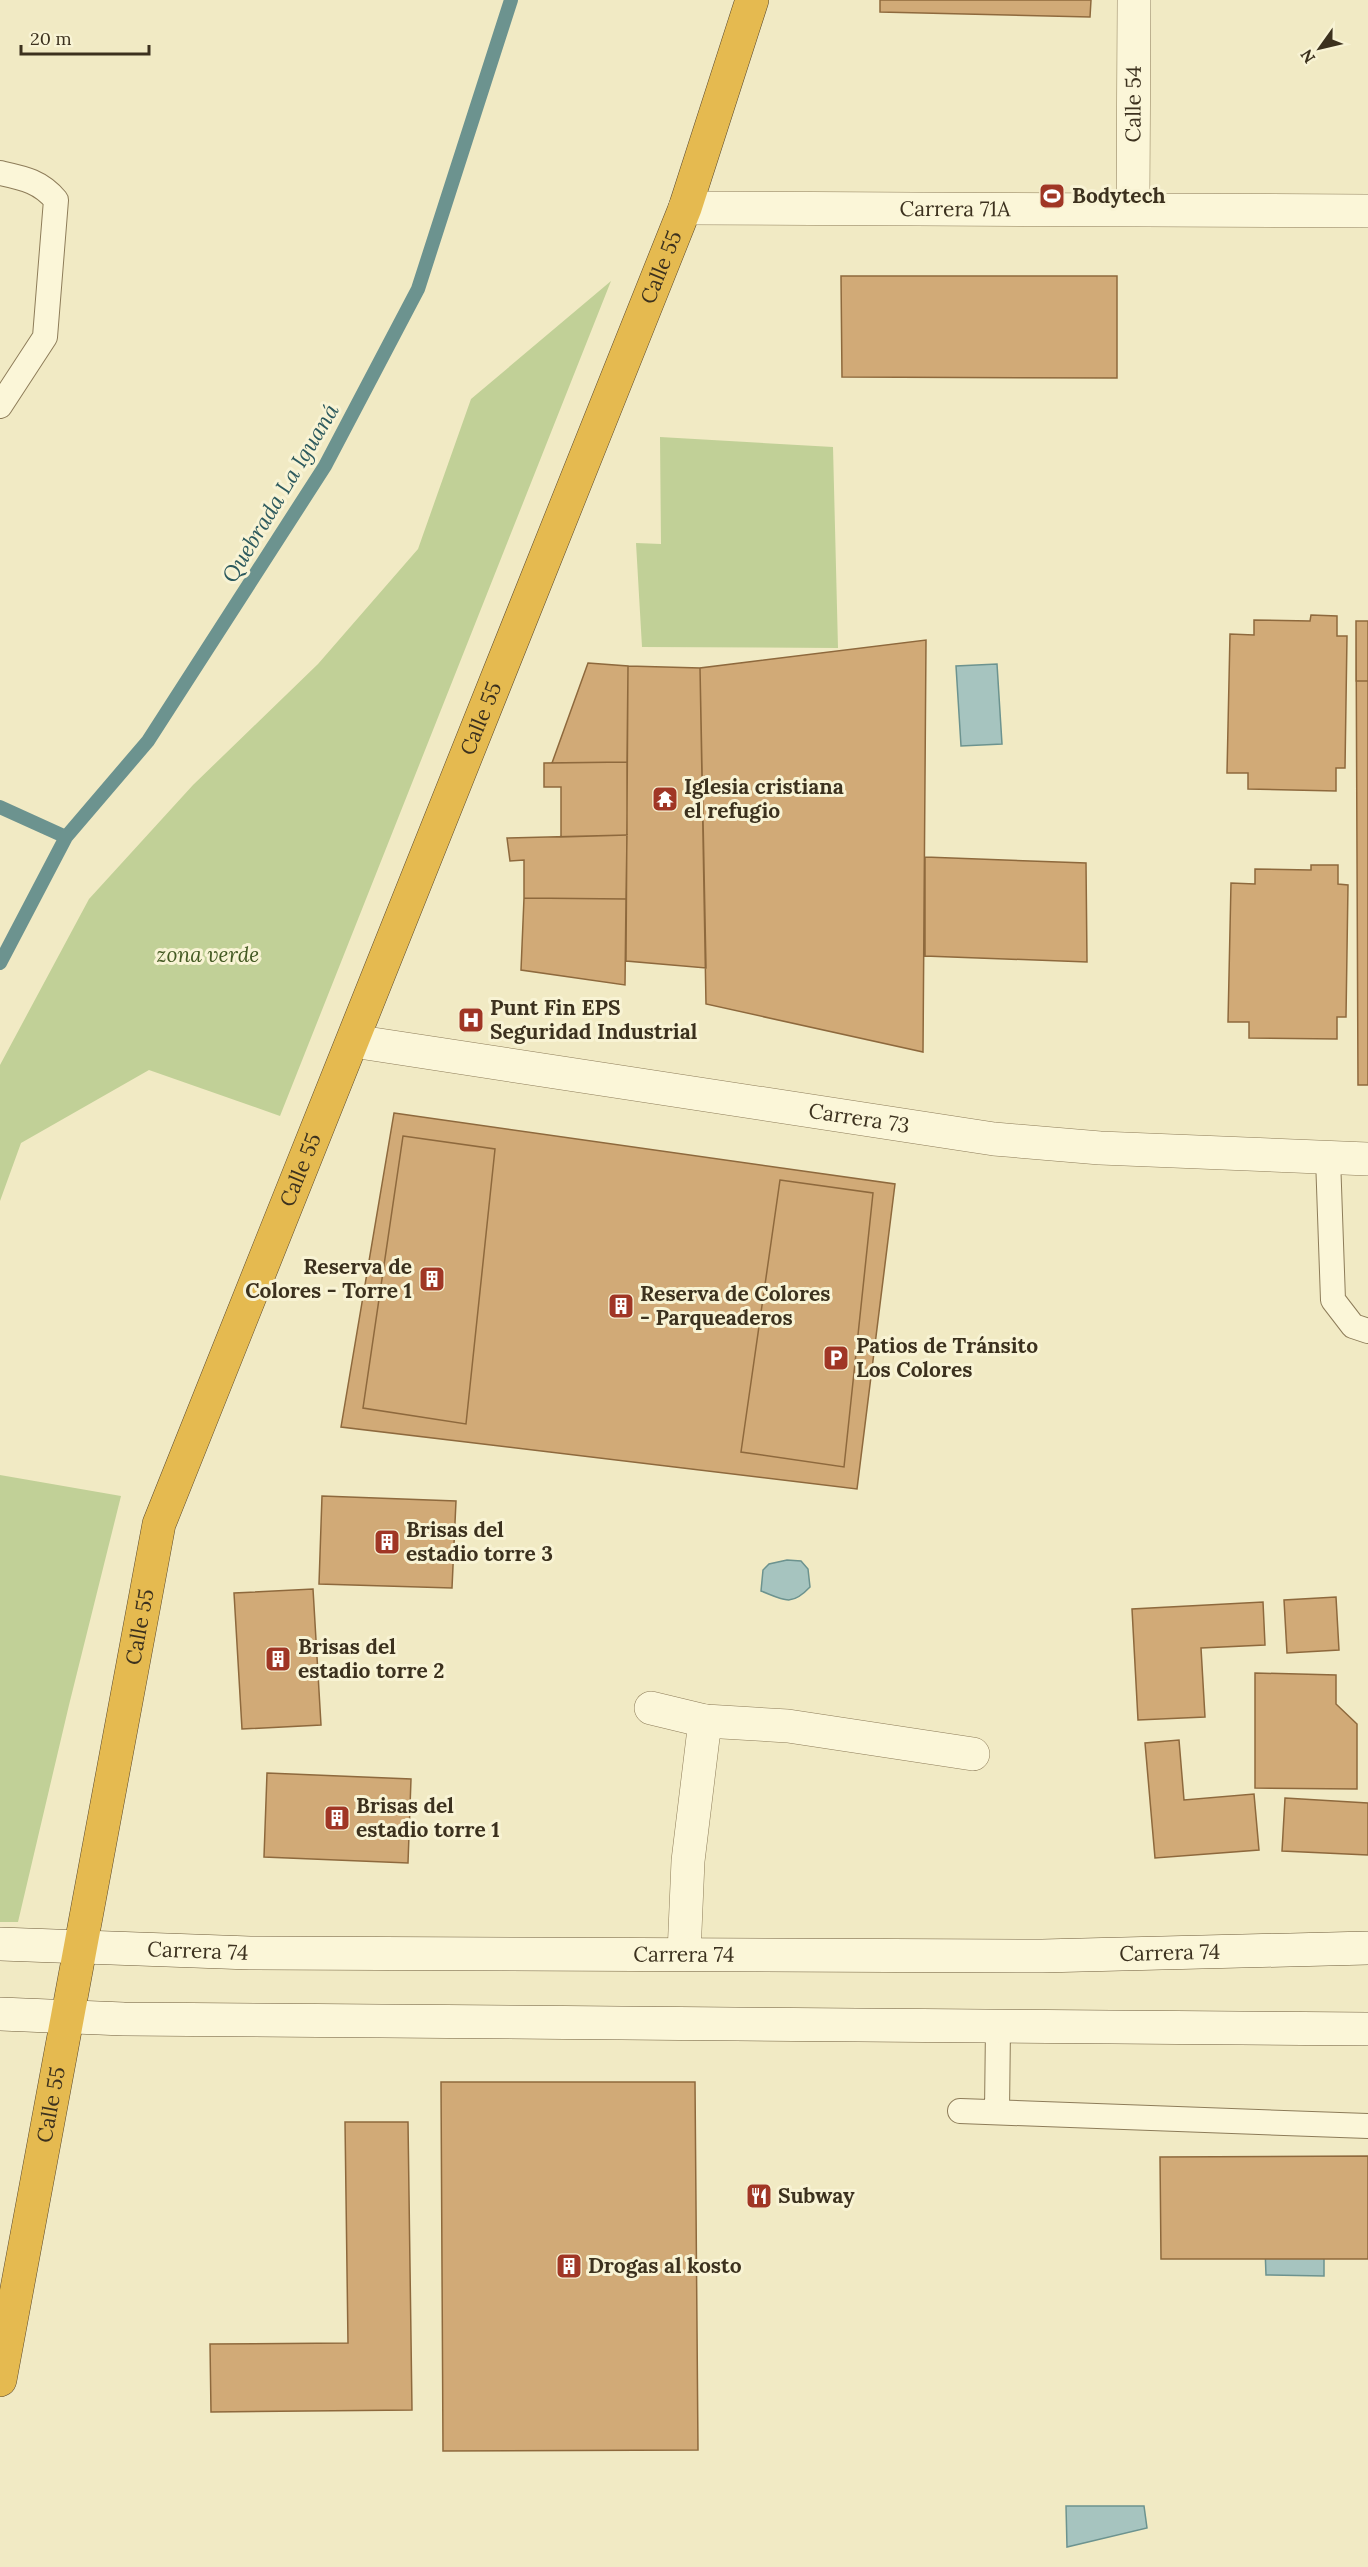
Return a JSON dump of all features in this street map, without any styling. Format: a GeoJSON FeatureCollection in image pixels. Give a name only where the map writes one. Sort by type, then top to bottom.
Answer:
{"type":"FeatureCollection","features":[{"type":"Feature","properties":{"kind":"highway","name":"Calle 55"},"geometry":{"type":"LineString","coordinates":[[0,2380],[159,1524],[685,208],[752,0]]}},
{"type":"Feature","properties":{"kind":"street","name":"Calle 54"},"geometry":{"type":"LineString","coordinates":[[1133,209],[1134,0]]}},
{"type":"Feature","properties":{"kind":"street","name":"Carrera 71A"},"geometry":{"type":"LineString","coordinates":[[685,208],[1368,211]]}},
{"type":"Feature","properties":{"kind":"street","name":"Carrera 73"},"geometry":{"type":"LineString","coordinates":[[353,1041],[994,1138],[1100,1148],[1368,1159]]}},
{"type":"Feature","properties":{"kind":"street"},"geometry":{"type":"LineString","coordinates":[[651,1708],[705,1721],[788,1726],[973,1754]]}},
{"type":"Feature","properties":{"kind":"street"},"geometry":{"type":"LineString","coordinates":[[684,1954],[688,1861],[705,1721]]}},
{"type":"Feature","properties":{"kind":"street","name":"Carrera 74"},"geometry":{"type":"LineString","coordinates":[[0,1944],[250,1953],[1042,1956],[1368,1948]]}},
{"type":"Feature","properties":{"kind":"street"},"geometry":{"type":"LineString","coordinates":[[0,2014],[124,2019],[1368,2029]]}},
{"type":"Feature","properties":{"kind":"lane"},"geometry":{"type":"LineString","coordinates":[[0,173],[27,178],[45,187],[56,200],[45,337],[0,406]]}},
{"type":"Feature","properties":{"kind":"lane"},"geometry":{"type":"LineString","coordinates":[[1328,1158],[1333,1300],[1353,1326],[1368,1331]]}},
{"type":"Feature","properties":{"kind":"lane"},"geometry":{"type":"LineString","coordinates":[[997,2112],[998,2026]]}},
{"type":"Feature","properties":{"kind":"lane"},"geometry":{"type":"LineString","coordinates":[[960,2111],[1368,2126]]}},
{"type":"Feature","properties":{"kind":"green space","name":"zona verde"},"geometry":{"type":"Polygon","coordinates":[[[611,281],[280,1116],[149,1070],[21,1143],[0,1201],[0,1065],[89,899],[193,785],[318,664],[418,549],[471,399],[611,281]]]}},
{"type":"Feature","properties":{"kind":"green space"},"geometry":{"type":"Polygon","coordinates":[[[660,437],[833,447],[838,648],[642,647],[636,543],[661,544],[660,437]]]}},
{"type":"Feature","properties":{"kind":"green space"},"geometry":{"type":"Polygon","coordinates":[[[0,1475],[121,1496],[18,1922],[0,1922],[0,1475]]]}},
{"type":"Feature","properties":{"kind":"water"},"geometry":{"type":"Polygon","coordinates":[[[997,664],[1002,744],[961,746],[956,666],[997,664]]]}},
{"type":"Feature","properties":{"kind":"water"},"geometry":{"type":"Polygon","coordinates":[[[787,1560],[801,1561],[808,1569],[810,1587],[798,1597],[787,1600],[761,1591],[763,1570],[769,1564],[787,1560]]]}},
{"type":"Feature","properties":{"kind":"water"},"geometry":{"type":"Polygon","coordinates":[[[1324,2247],[1324,2276],[1266,2275],[1265,2248],[1324,2247]]]}},
{"type":"Feature","properties":{"kind":"water"},"geometry":{"type":"Polygon","coordinates":[[[1066,2506],[1144,2506],[1147,2528],[1067,2547],[1066,2506]]]}},
{"type":"Feature","properties":{"kind":"building"},"geometry":{"type":"Polygon","coordinates":[[[880,0],[1091,0],[1090,17],[880,12],[880,0]]]}},
{"type":"Feature","properties":{"kind":"building"},"geometry":{"type":"Polygon","coordinates":[[[841,276],[1117,276],[1117,378],[842,377],[841,276]]]}},
{"type":"Feature","properties":{"kind":"building"},"geometry":{"type":"Polygon","coordinates":[[[1311,615],[1337,616],[1337,636],[1347,636],[1345,768],[1336,768],[1336,791],[1248,789],[1248,773],[1227,773],[1230,634],[1254,635],[1254,620],[1310,621],[1311,615]]]}},
{"type":"Feature","properties":{"kind":"building"},"geometry":{"type":"Polygon","coordinates":[[[1356,621],[1368,621],[1368,681],[1356,681],[1356,621]]]}},
{"type":"Feature","properties":{"kind":"building"},"geometry":{"type":"Polygon","coordinates":[[[1356,621],[1368,621],[1368,1085],[1358,1085],[1356,621]]]}},
{"type":"Feature","properties":{"kind":"building"},"geometry":{"type":"Polygon","coordinates":[[[926,640],[923,1052],[706,1004],[700,668],[926,640]]]}},
{"type":"Feature","properties":{"kind":"building"},"geometry":{"type":"Polygon","coordinates":[[[588,663],[628,666],[627,762],[552,763],[588,663]]]}},
{"type":"Feature","properties":{"kind":"building","name":"Iglesia cristiana el refugio"},"geometry":{"type":"Polygon","coordinates":[[[628,666],[700,668],[706,968],[626,961],[628,666]]]}},
{"type":"Feature","properties":{"kind":"building"},"geometry":{"type":"Polygon","coordinates":[[[627,762],[627,835],[561,837],[561,787],[544,787],[544,763],[627,762]]]}},
{"type":"Feature","properties":{"kind":"building"},"geometry":{"type":"Polygon","coordinates":[[[627,835],[626,899],[524,898],[524,860],[510,861],[507,838],[627,835]]]}},
{"type":"Feature","properties":{"kind":"building"},"geometry":{"type":"Polygon","coordinates":[[[925,857],[1086,863],[1087,962],[925,956],[925,857]]]}},
{"type":"Feature","properties":{"kind":"building"},"geometry":{"type":"Polygon","coordinates":[[[1311,865],[1338,865],[1338,884],[1348,885],[1346,1017],[1337,1017],[1337,1039],[1249,1038],[1249,1022],[1228,1022],[1231,883],[1255,884],[1255,869],[1311,870],[1311,865]]]}},
{"type":"Feature","properties":{"kind":"building"},"geometry":{"type":"Polygon","coordinates":[[[524,898],[626,899],[625,985],[521,970],[524,898]]]}},
{"type":"Feature","properties":{"kind":"building","name":"Reserva de Colores - Parqueaderos"},"geometry":{"type":"Polygon","coordinates":[[[394,1113],[895,1184],[857,1489],[341,1427],[394,1113]]]}},
{"type":"Feature","properties":{"kind":"building","name":"Reserva de Colores - Torre 1"},"geometry":{"type":"Polygon","coordinates":[[[403,1136],[495,1149],[466,1424],[363,1408],[403,1136]]]}},
{"type":"Feature","properties":{"kind":"building"},"geometry":{"type":"Polygon","coordinates":[[[780,1180],[873,1193],[844,1467],[741,1452],[780,1180]]]}},
{"type":"Feature","properties":{"kind":"building","name":"Brisas del estadio torre 3"},"geometry":{"type":"Polygon","coordinates":[[[322,1496],[456,1501],[452,1588],[319,1584],[322,1496]]]}},
{"type":"Feature","properties":{"kind":"building","name":"Brisas del estadio torre 2"},"geometry":{"type":"Polygon","coordinates":[[[313,1589],[321,1725],[242,1729],[234,1593],[313,1589]]]}},
{"type":"Feature","properties":{"kind":"building"},"geometry":{"type":"Polygon","coordinates":[[[1336,1597],[1339,1650],[1287,1653],[1284,1600],[1336,1597]]]}},
{"type":"Feature","properties":{"kind":"building"},"geometry":{"type":"Polygon","coordinates":[[[1263,1602],[1265,1645],[1201,1648],[1205,1717],[1138,1720],[1132,1609],[1263,1602]]]}},
{"type":"Feature","properties":{"kind":"building"},"geometry":{"type":"Polygon","coordinates":[[[1255,1673],[1336,1675],[1336,1704],[1357,1724],[1357,1789],[1255,1788],[1255,1673]]]}},
{"type":"Feature","properties":{"kind":"building"},"geometry":{"type":"Polygon","coordinates":[[[1179,1740],[1184,1800],[1254,1794],[1259,1850],[1155,1858],[1145,1743],[1179,1740]]]}},
{"type":"Feature","properties":{"kind":"building","name":"Brisas del estadio torre 1"},"geometry":{"type":"Polygon","coordinates":[[[267,1773],[411,1779],[408,1863],[264,1857],[267,1773]]]}},
{"type":"Feature","properties":{"kind":"building"},"geometry":{"type":"Polygon","coordinates":[[[1285,1798],[1368,1803],[1368,1855],[1282,1851],[1285,1798]]]}},
{"type":"Feature","properties":{"kind":"building","name":"Drogas al kosto"},"geometry":{"type":"Polygon","coordinates":[[[441,2082],[695,2082],[698,2450],[443,2451],[441,2082]]]}},
{"type":"Feature","properties":{"kind":"building"},"geometry":{"type":"Polygon","coordinates":[[[345,2122],[408,2122],[412,2410],[211,2412],[210,2344],[348,2343],[345,2122]]]}},
{"type":"Feature","properties":{"kind":"building"},"geometry":{"type":"Polygon","coordinates":[[[1368,2156],[1368,2259],[1161,2259],[1160,2157],[1368,2156]]]}},
{"type":"Feature","properties":{"kind":"waterway","name":"Quebrada La Iguaná"},"geometry":{"type":"LineString","coordinates":[[0,963],[66,837],[148,741],[325,466],[418,289],[511,0]]}},
{"type":"Feature","properties":{"kind":"waterway"},"geometry":{"type":"LineString","coordinates":[[0,807],[66,837]]}},
{"type":"Feature","properties":{"kind":"place","name":"Bodytech"},"geometry":{"type":"Point","coordinates":[1052,196]}},
{"type":"Feature","properties":{"kind":"place","name":"Iglesia cristiana el refugio"},"geometry":{"type":"Point","coordinates":[665,799]}},
{"type":"Feature","properties":{"kind":"place","name":"Punt Fin EPS Seguridad Industrial"},"geometry":{"type":"Point","coordinates":[471,1020]}},
{"type":"Feature","properties":{"kind":"place","name":"Reserva de Colores - Torre 1"},"geometry":{"type":"Point","coordinates":[432,1279]}},
{"type":"Feature","properties":{"kind":"place","name":"Reserva de Colores - Parqueaderos"},"geometry":{"type":"Point","coordinates":[621,1306]}},
{"type":"Feature","properties":{"kind":"place","name":"Patios de Tránsito Los Colores"},"geometry":{"type":"Point","coordinates":[836,1358]}},
{"type":"Feature","properties":{"kind":"place","name":"Brisas del estadio torre 3"},"geometry":{"type":"Point","coordinates":[387,1542]}},
{"type":"Feature","properties":{"kind":"place","name":"Brisas del estadio torre 2"},"geometry":{"type":"Point","coordinates":[278,1659]}},
{"type":"Feature","properties":{"kind":"place","name":"Brisas del estadio torre 1"},"geometry":{"type":"Point","coordinates":[337,1818]}},
{"type":"Feature","properties":{"kind":"place","name":"Subway"},"geometry":{"type":"Point","coordinates":[759,2196]}},
{"type":"Feature","properties":{"kind":"place","name":"Drogas al kosto"},"geometry":{"type":"Point","coordinates":[569,2266]}}]}
